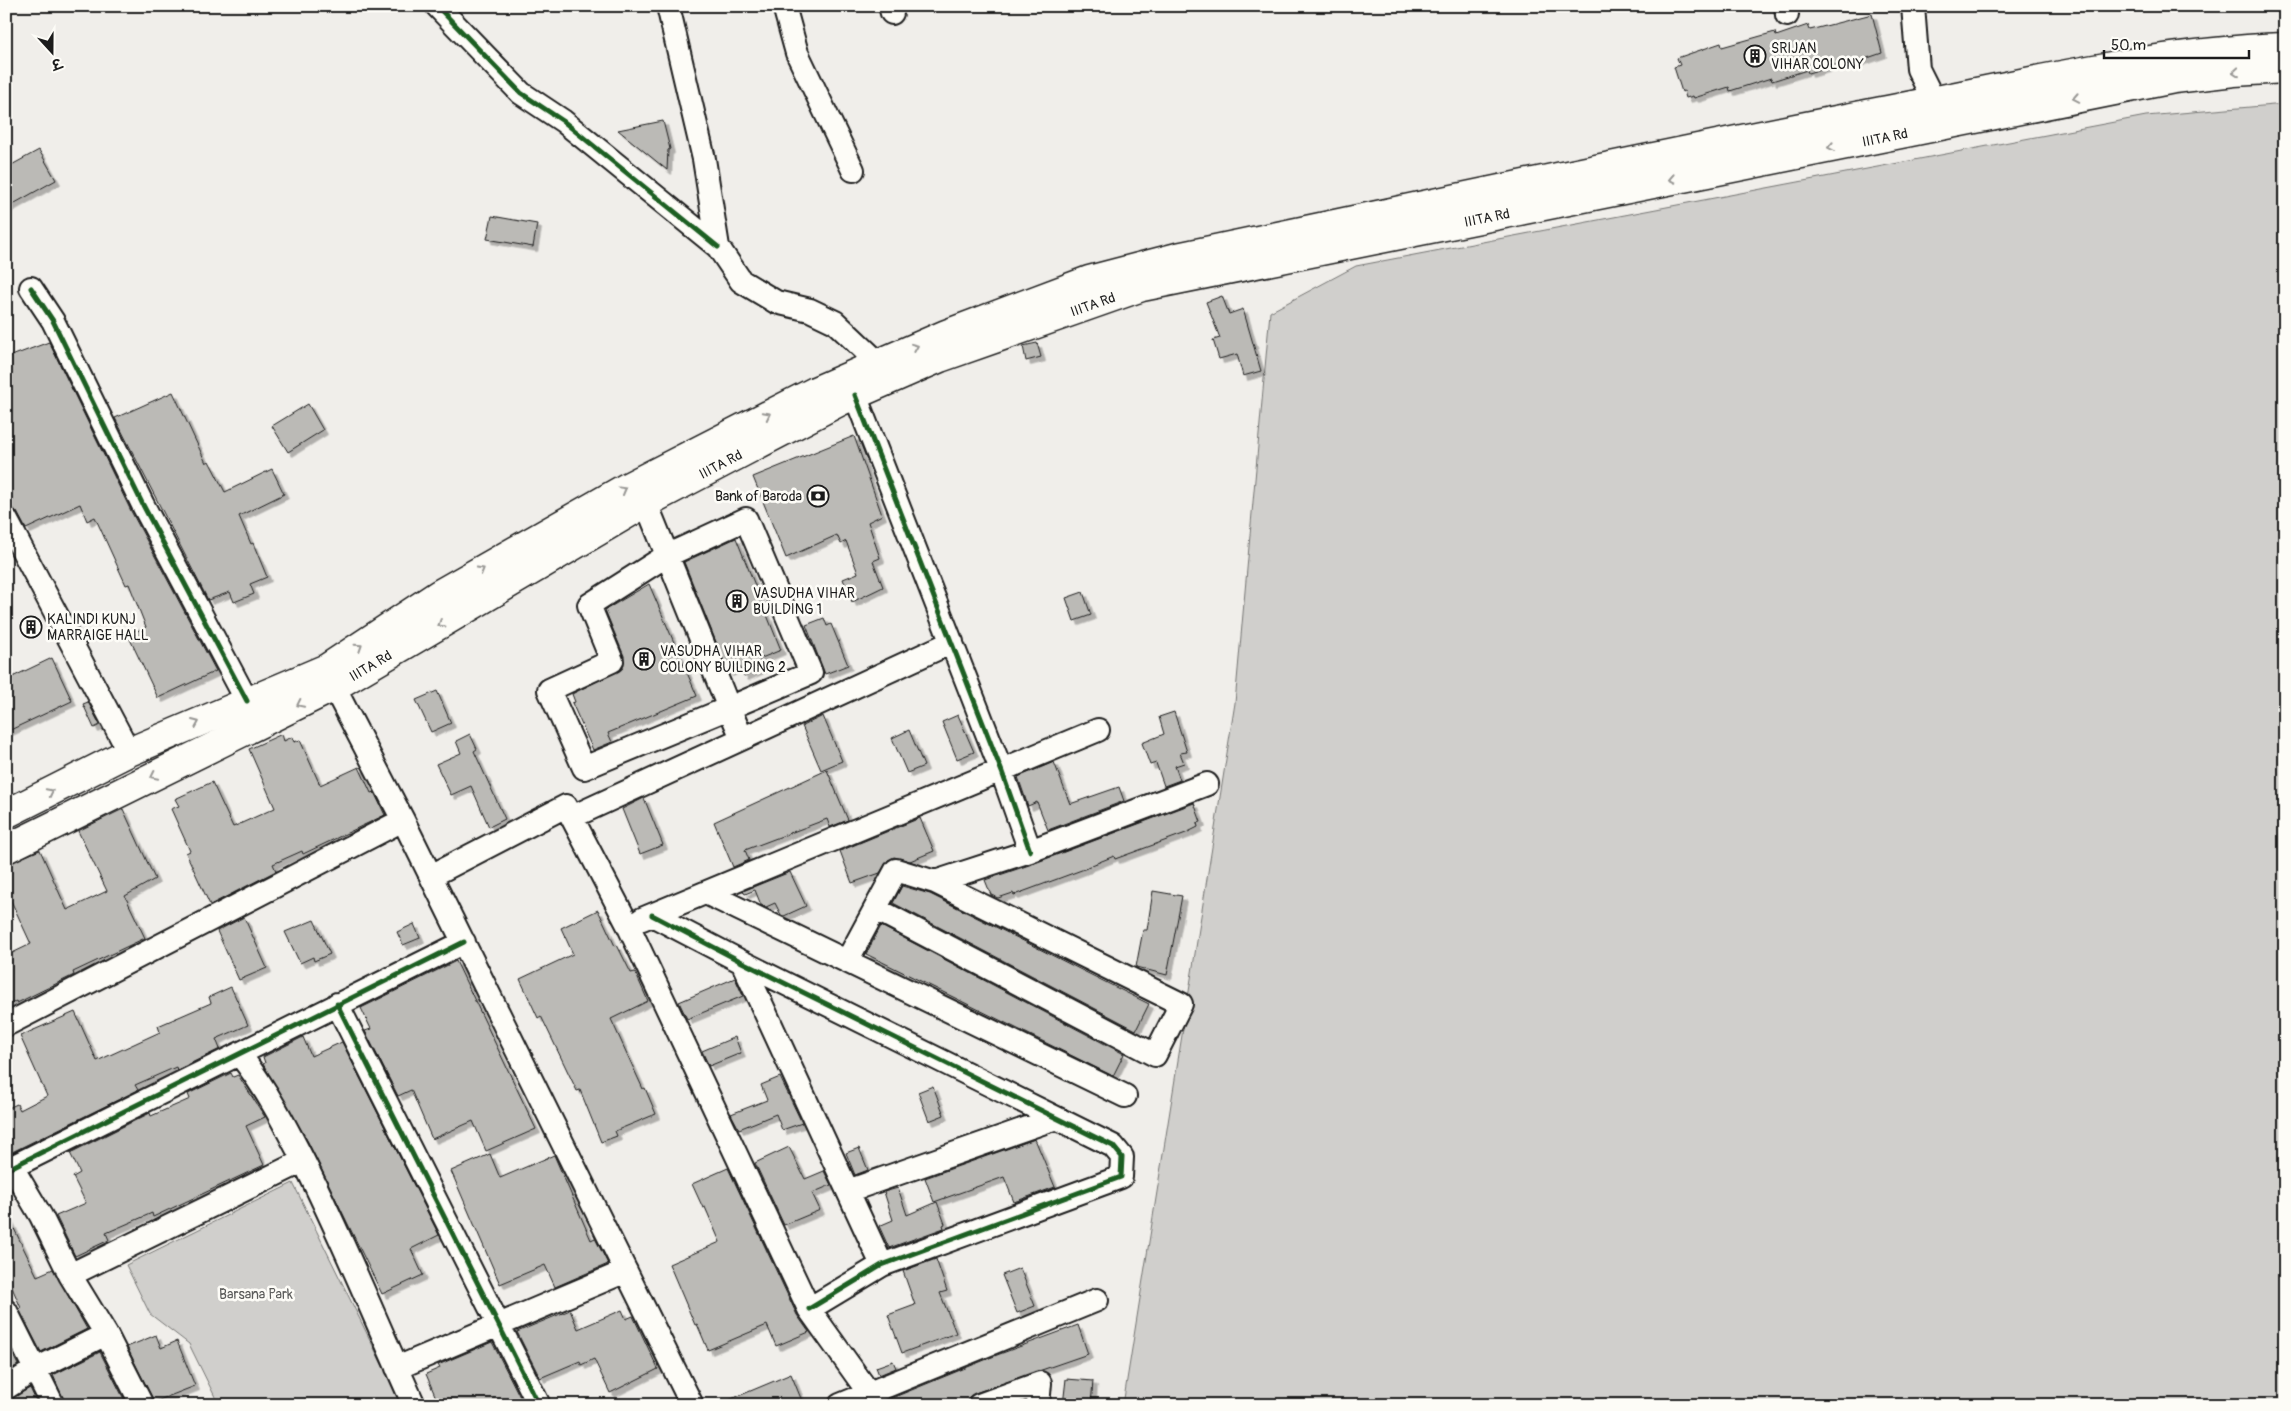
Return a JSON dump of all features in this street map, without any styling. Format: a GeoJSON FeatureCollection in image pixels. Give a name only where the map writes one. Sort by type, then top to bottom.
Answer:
{"type":"FeatureCollection","features":[{"type":"Feature","properties":{"kind":"main road","name":"IIITA Rd"},"geometry":{"type":"LineString","coordinates":[[1180,268],[1934,101],[2106,67],[2232,49],[2285,47]]}},
{"type":"Feature","properties":{"kind":"main road","name":"IIITA Rd"},"geometry":{"type":"LineString","coordinates":[[6,814],[129,752],[247,701],[330,677],[439,594],[627,487],[817,390],[886,369],[1089,280],[1180,268],[2174,79],[2234,72],[2285,69]]}},
{"type":"Feature","properties":{"kind":"main road","name":"IIITA Rd"},"geometry":{"type":"LineString","coordinates":[[6,849],[330,677],[646,503],[855,395],[886,369]]}},
{"type":"Feature","properties":{"kind":"street"},"geometry":{"type":"LineString","coordinates":[[437,6],[522,93],[563,121],[718,247],[741,281],[776,302],[810,310],[834,322],[886,369]]}},
{"type":"Feature","properties":{"kind":"street"},"geometry":{"type":"LineString","coordinates":[[668,6],[704,159],[718,247]]}},
{"type":"Feature","properties":{"kind":"street"},"geometry":{"type":"LineString","coordinates":[[784,6],[797,53],[852,170]]}},
{"type":"Feature","properties":{"kind":"street"},"geometry":{"type":"LineString","coordinates":[[1913,6],[1918,69],[1934,101]]}},
{"type":"Feature","properties":{"kind":"street"},"geometry":{"type":"LineString","coordinates":[[31,288],[53,321],[143,504],[247,701]]}},
{"type":"Feature","properties":{"kind":"street"},"geometry":{"type":"LineString","coordinates":[[855,395],[1002,772],[1030,851]]}},
{"type":"Feature","properties":{"kind":"street"},"geometry":{"type":"LineString","coordinates":[[646,503],[666,556],[742,738]]}},
{"type":"Feature","properties":{"kind":"street"},"geometry":{"type":"LineString","coordinates":[[6,519],[129,752]]}},
{"type":"Feature","properties":{"kind":"street"},"geometry":{"type":"LineString","coordinates":[[746,519],[812,673],[729,708],[584,768],[549,690],[612,661],[588,605],[666,556],[746,519]]}},
{"type":"Feature","properties":{"kind":"street"},"geometry":{"type":"LineString","coordinates":[[572,817],[952,642]]}},
{"type":"Feature","properties":{"kind":"street"},"geometry":{"type":"LineString","coordinates":[[330,677],[464,942],[692,1405]]}},
{"type":"Feature","properties":{"kind":"street"},"geometry":{"type":"LineString","coordinates":[[628,925],[1002,772],[1098,730]]}},
{"type":"Feature","properties":{"kind":"street"},"geometry":{"type":"LineString","coordinates":[[936,882],[1030,851],[1207,784]]}},
{"type":"Feature","properties":{"kind":"street"},"geometry":{"type":"LineString","coordinates":[[430,876],[566,806],[628,925],[809,1309],[869,1393]]}},
{"type":"Feature","properties":{"kind":"street"},"geometry":{"type":"LineString","coordinates":[[6,1025],[403,820]]}},
{"type":"Feature","properties":{"kind":"street"},"geometry":{"type":"LineString","coordinates":[[847,961],[896,870],[936,882],[1181,1004],[1155,1055],[876,909]]}},
{"type":"Feature","properties":{"kind":"street"},"geometry":{"type":"LineString","coordinates":[[706,893],[1125,1096]]}},
{"type":"Feature","properties":{"kind":"street"},"geometry":{"type":"LineString","coordinates":[[652,915],[742,962],[1113,1146],[1122,1157],[1121,1177],[882,1264],[809,1309]]}},
{"type":"Feature","properties":{"kind":"street"},"geometry":{"type":"LineString","coordinates":[[142,1405],[106,1334],[70,1275],[41,1216],[9,1168],[240,1055],[337,1004],[464,942]]}},
{"type":"Feature","properties":{"kind":"street"},"geometry":{"type":"LineString","coordinates":[[742,962],[882,1264]]}},
{"type":"Feature","properties":{"kind":"street"},"geometry":{"type":"LineString","coordinates":[[337,1004],[539,1405]]}},
{"type":"Feature","properties":{"kind":"street"},"geometry":{"type":"LineString","coordinates":[[240,1055],[284,1121],[326,1206],[414,1405]]}},
{"type":"Feature","properties":{"kind":"street"},"geometry":{"type":"LineString","coordinates":[[848,1191],[1056,1118]]}},
{"type":"Feature","properties":{"kind":"street"},"geometry":{"type":"LineString","coordinates":[[70,1275],[303,1161]]}},
{"type":"Feature","properties":{"kind":"street"},"geometry":{"type":"LineString","coordinates":[[398,1368],[626,1271]]}},
{"type":"Feature","properties":{"kind":"street"},"geometry":{"type":"LineString","coordinates":[[840,1405],[1097,1300]]}},
{"type":"Feature","properties":{"kind":"street"},"geometry":{"type":"LineString","coordinates":[[6,1311],[53,1405]]}},
{"type":"Feature","properties":{"kind":"street"},"geometry":{"type":"LineString","coordinates":[[6,1388],[35,1369],[106,1334]]}},
{"type":"Feature","properties":{"kind":"street"},"geometry":{"type":"LineString","coordinates":[[978,1405],[1040,1383],[1038,1405]]}},
{"type":"Feature","properties":{"kind":"green space"},"geometry":{"type":"Polygon","coordinates":[[[2285,104],[2285,1405],[1123,1405],[1235,703],[1270,312],[1356,266],[2146,116],[2285,104]]]}},
{"type":"Feature","properties":{"kind":"green space","name":"Barsana Park"},"geometry":{"type":"Polygon","coordinates":[[[293,1183],[402,1405],[219,1405],[189,1344],[150,1314],[126,1265],[293,1183]]]}},
{"type":"Feature","properties":{"kind":"building","name":"SRIJAN VIHAR COLONY"},"geometry":{"type":"Polygon","coordinates":[[[1872,14],[1882,53],[1847,65],[1837,66],[1837,64],[1808,73],[1807,70],[1772,81],[1771,78],[1730,91],[1729,87],[1694,98],[1693,96],[1686,98],[1684,91],[1682,92],[1674,67],[1680,65],[1677,58],[1721,43],[1722,47],[1775,32],[1776,36],[1808,25],[1810,30],[1872,14]]]}},
{"type":"Feature","properties":{"kind":"building"},"geometry":{"type":"Polygon","coordinates":[[[663,121],[670,149],[668,150],[667,170],[618,130],[663,121]]]}},
{"type":"Feature","properties":{"kind":"building"},"geometry":{"type":"Polygon","coordinates":[[[39,150],[56,180],[6,208],[6,168],[39,150]]]}},
{"type":"Feature","properties":{"kind":"building"},"geometry":{"type":"Polygon","coordinates":[[[492,216],[537,224],[533,247],[487,239],[492,216]]]}},
{"type":"Feature","properties":{"kind":"building"},"geometry":{"type":"Polygon","coordinates":[[[1222,296],[1229,314],[1243,309],[1261,371],[1243,376],[1237,354],[1219,359],[1213,340],[1220,338],[1206,302],[1222,296]]]}},
{"type":"Feature","properties":{"kind":"building"},"geometry":{"type":"Polygon","coordinates":[[[49,342],[131,511],[216,671],[158,698],[128,635],[146,627],[129,584],[126,585],[95,517],[87,521],[80,504],[26,529],[17,512],[6,506],[6,358],[49,342]]]}},
{"type":"Feature","properties":{"kind":"building"},"geometry":{"type":"Polygon","coordinates":[[[1037,343],[1041,357],[1026,361],[1023,346],[1037,343]]]}},
{"type":"Feature","properties":{"kind":"building"},"geometry":{"type":"Polygon","coordinates":[[[173,392],[206,463],[209,461],[225,492],[272,469],[284,494],[239,516],[267,577],[250,584],[254,594],[234,602],[230,592],[208,600],[115,418],[173,392]]]}},
{"type":"Feature","properties":{"kind":"building"},"geometry":{"type":"Polygon","coordinates":[[[308,404],[323,430],[288,452],[272,426],[308,404]]]}},
{"type":"Feature","properties":{"kind":"building","name":"Bank of Baroda"},"geometry":{"type":"Polygon","coordinates":[[[854,436],[882,515],[868,522],[880,558],[873,561],[883,587],[852,602],[843,579],[858,573],[846,541],[841,544],[837,535],[786,558],[753,477],[854,436]]]}},
{"type":"Feature","properties":{"kind":"building","name":"VASUDHA VIHAR BUILDING 1"},"geometry":{"type":"Polygon","coordinates":[[[736,538],[781,650],[759,659],[762,668],[744,676],[740,667],[728,672],[684,562],[736,538]]]}},
{"type":"Feature","properties":{"kind":"building","name":"VASUDHA VIHAR COLONY BUILDING 2"},"geometry":{"type":"Polygon","coordinates":[[[649,584],[697,696],[608,733],[612,742],[593,750],[572,703],[575,702],[572,694],[623,668],[624,656],[605,610],[649,584]]]}},
{"type":"Feature","properties":{"kind":"building"},"geometry":{"type":"Polygon","coordinates":[[[1083,592],[1091,615],[1074,621],[1066,598],[1083,592]]]}},
{"type":"Feature","properties":{"kind":"building"},"geometry":{"type":"Polygon","coordinates":[[[824,618],[827,626],[831,624],[848,665],[825,674],[806,625],[824,618]]]}},
{"type":"Feature","properties":{"kind":"building","name":"KALINDI KUNJ MARRAIGE HALL"},"geometry":{"type":"Polygon","coordinates":[[[52,658],[72,701],[6,732],[6,680],[52,658]]]}},
{"type":"Feature","properties":{"kind":"building"},"geometry":{"type":"Polygon","coordinates":[[[437,691],[451,723],[431,732],[416,700],[437,691]]]}},
{"type":"Feature","properties":{"kind":"building"},"geometry":{"type":"Polygon","coordinates":[[[88,702],[100,725],[94,728],[83,704],[88,702]]]}},
{"type":"Feature","properties":{"kind":"building"},"geometry":{"type":"Polygon","coordinates":[[[1174,712],[1187,752],[1180,753],[1184,763],[1175,766],[1180,780],[1164,786],[1156,763],[1150,765],[1142,743],[1164,734],[1159,717],[1174,712]]]}},
{"type":"Feature","properties":{"kind":"building"},"geometry":{"type":"Polygon","coordinates":[[[958,715],[974,752],[957,759],[942,722],[958,715]]]}},
{"type":"Feature","properties":{"kind":"building"},"geometry":{"type":"Polygon","coordinates":[[[823,716],[842,761],[821,770],[802,726],[823,716]]]}},
{"type":"Feature","properties":{"kind":"building"},"geometry":{"type":"Polygon","coordinates":[[[909,730],[924,766],[907,773],[892,738],[909,730]]]}},
{"type":"Feature","properties":{"kind":"building"},"geometry":{"type":"Polygon","coordinates":[[[282,734],[284,741],[292,737],[294,742],[300,740],[320,785],[359,767],[371,793],[374,792],[385,815],[303,854],[302,851],[273,864],[276,871],[210,905],[186,853],[190,851],[171,809],[179,806],[175,799],[212,782],[233,827],[275,808],[249,749],[282,734]]]}},
{"type":"Feature","properties":{"kind":"building"},"geometry":{"type":"Polygon","coordinates":[[[470,734],[477,749],[474,751],[505,819],[489,827],[471,786],[451,795],[436,764],[461,753],[456,741],[470,734]]]}},
{"type":"Feature","properties":{"kind":"building"},"geometry":{"type":"Polygon","coordinates":[[[1054,762],[1070,804],[1119,787],[1124,801],[1048,830],[1037,802],[1028,806],[1018,777],[1054,762]]]}},
{"type":"Feature","properties":{"kind":"building"},"geometry":{"type":"Polygon","coordinates":[[[827,770],[848,820],[830,827],[827,819],[745,850],[749,860],[733,867],[714,822],[827,770]]]}},
{"type":"Feature","properties":{"kind":"building"},"geometry":{"type":"Polygon","coordinates":[[[644,798],[663,845],[640,854],[622,809],[644,798]]]}},
{"type":"Feature","properties":{"kind":"building"},"geometry":{"type":"Polygon","coordinates":[[[1194,803],[1201,822],[1197,823],[1198,827],[1186,833],[1115,859],[1114,856],[1014,895],[1013,893],[998,898],[991,895],[985,880],[1194,803]]]}},
{"type":"Feature","properties":{"kind":"building"},"geometry":{"type":"Polygon","coordinates":[[[123,809],[155,879],[125,896],[145,938],[73,972],[74,975],[17,1003],[16,1001],[6,1006],[6,956],[31,944],[6,890],[6,864],[40,850],[67,910],[107,891],[78,831],[123,809]]]}},
{"type":"Feature","properties":{"kind":"building"},"geometry":{"type":"Polygon","coordinates":[[[920,818],[934,851],[910,861],[894,857],[888,860],[880,873],[852,883],[840,851],[920,818]]]}},
{"type":"Feature","properties":{"kind":"building"},"geometry":{"type":"Polygon","coordinates":[[[790,872],[806,906],[784,916],[781,915],[775,903],[766,907],[761,905],[755,890],[745,894],[743,891],[790,872]]]}},
{"type":"Feature","properties":{"kind":"building"},"geometry":{"type":"Polygon","coordinates":[[[902,886],[930,894],[1149,1004],[1136,1030],[893,903],[902,886]]]}},
{"type":"Feature","properties":{"kind":"building"},"geometry":{"type":"Polygon","coordinates":[[[1153,891],[1182,896],[1167,975],[1136,967],[1143,930],[1147,930],[1153,891]]]}},
{"type":"Feature","properties":{"kind":"building"},"geometry":{"type":"Polygon","coordinates":[[[598,910],[615,946],[617,945],[631,973],[635,972],[648,1001],[611,1019],[656,1114],[615,1131],[617,1136],[601,1142],[580,1090],[577,1091],[541,1016],[538,1018],[520,979],[573,954],[561,928],[598,910]]]}},
{"type":"Feature","properties":{"kind":"building"},"geometry":{"type":"Polygon","coordinates":[[[244,917],[267,968],[239,980],[217,931],[244,917]]]}},
{"type":"Feature","properties":{"kind":"building"},"geometry":{"type":"Polygon","coordinates":[[[314,920],[330,954],[314,961],[313,957],[300,963],[285,932],[314,920]]]}},
{"type":"Feature","properties":{"kind":"building"},"geometry":{"type":"Polygon","coordinates":[[[414,924],[420,938],[403,945],[397,932],[414,924]]]}},
{"type":"Feature","properties":{"kind":"building"},"geometry":{"type":"Polygon","coordinates":[[[881,926],[1124,1054],[1113,1076],[866,954],[881,926]]]}},
{"type":"Feature","properties":{"kind":"building"},"geometry":{"type":"Polygon","coordinates":[[[456,961],[536,1129],[486,1151],[473,1121],[432,1139],[411,1090],[398,1096],[365,1031],[371,1029],[361,1008],[456,961]]]}},
{"type":"Feature","properties":{"kind":"building"},"geometry":{"type":"Polygon","coordinates":[[[735,978],[743,996],[687,1019],[679,1002],[735,978]]]}},
{"type":"Feature","properties":{"kind":"building"},"geometry":{"type":"Polygon","coordinates":[[[231,987],[248,1025],[216,1039],[220,1049],[177,1070],[176,1067],[135,1085],[138,1090],[6,1155],[6,1109],[17,1104],[20,1110],[47,1096],[20,1036],[75,1012],[97,1061],[160,1032],[158,1026],[211,1003],[209,997],[231,987]]]}},
{"type":"Feature","properties":{"kind":"building"},"geometry":{"type":"Polygon","coordinates":[[[303,1037],[311,1056],[342,1042],[439,1235],[411,1249],[423,1275],[382,1294],[308,1142],[263,1064],[265,1063],[263,1057],[303,1037]]]}},
{"type":"Feature","properties":{"kind":"building"},"geometry":{"type":"Polygon","coordinates":[[[735,1037],[741,1053],[709,1066],[702,1051],[735,1037]]]}},
{"type":"Feature","properties":{"kind":"building"},"geometry":{"type":"Polygon","coordinates":[[[231,1073],[233,1077],[238,1075],[265,1117],[246,1126],[264,1165],[153,1217],[152,1213],[106,1233],[109,1240],[75,1256],[56,1216],[86,1203],[73,1177],[80,1173],[70,1153],[150,1113],[151,1116],[190,1099],[188,1094],[231,1073]]]}},
{"type":"Feature","properties":{"kind":"building"},"geometry":{"type":"Polygon","coordinates":[[[780,1077],[802,1123],[782,1130],[776,1114],[739,1129],[731,1114],[767,1100],[761,1085],[780,1077]]]}},
{"type":"Feature","properties":{"kind":"building"},"geometry":{"type":"Polygon","coordinates":[[[933,1086],[944,1115],[929,1121],[918,1092],[933,1086]]]}},
{"type":"Feature","properties":{"kind":"building"},"geometry":{"type":"Polygon","coordinates":[[[1035,1139],[1055,1187],[1014,1202],[1004,1177],[934,1202],[925,1178],[1035,1139]]]}},
{"type":"Feature","properties":{"kind":"building"},"geometry":{"type":"Polygon","coordinates":[[[789,1147],[805,1179],[824,1171],[831,1185],[812,1193],[820,1210],[784,1225],[755,1163],[789,1147]]]}},
{"type":"Feature","properties":{"kind":"building"},"geometry":{"type":"Polygon","coordinates":[[[859,1148],[868,1170],[855,1175],[846,1153],[859,1148]]]}},
{"type":"Feature","properties":{"kind":"building"},"geometry":{"type":"Polygon","coordinates":[[[490,1154],[500,1178],[554,1155],[591,1240],[595,1238],[608,1264],[555,1287],[545,1265],[500,1284],[451,1171],[490,1154]]]}},
{"type":"Feature","properties":{"kind":"building"},"geometry":{"type":"Polygon","coordinates":[[[728,1168],[797,1315],[809,1332],[776,1346],[767,1325],[708,1350],[697,1324],[695,1325],[669,1264],[720,1242],[705,1207],[703,1208],[692,1184],[728,1168]]]}},
{"type":"Feature","properties":{"kind":"building"},"geometry":{"type":"Polygon","coordinates":[[[898,1188],[907,1215],[937,1202],[945,1224],[943,1225],[944,1228],[889,1248],[879,1226],[893,1220],[884,1192],[898,1188]]]}},
{"type":"Feature","properties":{"kind":"building"},"geometry":{"type":"Polygon","coordinates":[[[6,1212],[37,1276],[53,1269],[87,1329],[41,1352],[19,1309],[21,1308],[6,1274],[6,1212]]]}},
{"type":"Feature","properties":{"kind":"building"},"geometry":{"type":"Polygon","coordinates":[[[936,1259],[947,1291],[940,1293],[956,1333],[902,1353],[888,1315],[915,1305],[903,1271],[936,1259]]]}},
{"type":"Feature","properties":{"kind":"building"},"geometry":{"type":"Polygon","coordinates":[[[1020,1268],[1035,1306],[1017,1313],[1002,1275],[1020,1268]]]}},
{"type":"Feature","properties":{"kind":"building"},"geometry":{"type":"Polygon","coordinates":[[[570,1310],[578,1329],[622,1310],[626,1319],[633,1316],[658,1369],[610,1393],[594,1359],[581,1365],[580,1361],[540,1378],[517,1332],[570,1310]]]}},
{"type":"Feature","properties":{"kind":"building"},"geometry":{"type":"Polygon","coordinates":[[[1078,1325],[1088,1354],[975,1393],[969,1397],[966,1405],[875,1405],[997,1355],[1078,1325]]]}},
{"type":"Feature","properties":{"kind":"building"},"geometry":{"type":"Polygon","coordinates":[[[156,1335],[161,1348],[177,1341],[195,1386],[154,1402],[127,1347],[156,1335]]]}},
{"type":"Feature","properties":{"kind":"building"},"geometry":{"type":"Polygon","coordinates":[[[6,1341],[18,1365],[6,1372],[6,1341]]]}},
{"type":"Feature","properties":{"kind":"building"},"geometry":{"type":"Polygon","coordinates":[[[492,1342],[524,1405],[439,1405],[426,1374],[440,1368],[438,1365],[492,1342]]]}},
{"type":"Feature","properties":{"kind":"building"},"geometry":{"type":"Polygon","coordinates":[[[100,1352],[127,1405],[66,1405],[53,1375],[100,1352]]]}},
{"type":"Feature","properties":{"kind":"building"},"geometry":{"type":"Polygon","coordinates":[[[893,1361],[896,1368],[879,1375],[876,1367],[893,1361]]]}},
{"type":"Feature","properties":{"kind":"building"},"geometry":{"type":"Polygon","coordinates":[[[791,1374],[802,1401],[794,1405],[717,1405],[791,1374]]]}},
{"type":"Feature","properties":{"kind":"building"},"geometry":{"type":"Polygon","coordinates":[[[1066,1379],[1093,1381],[1091,1405],[1063,1405],[1066,1379]]]}},
{"type":"Feature","properties":{"kind":"building"},"geometry":{"type":"Polygon","coordinates":[[[30,1388],[38,1405],[6,1405],[6,1401],[30,1388]]]}},
{"type":"Feature","properties":{"kind":"cycle path"},"geometry":{"type":"LineString","coordinates":[[437,6],[521,93],[563,121],[718,247]]}},
{"type":"Feature","properties":{"kind":"cycle path"},"geometry":{"type":"LineString","coordinates":[[31,288],[53,321],[143,505],[247,701]]}},
{"type":"Feature","properties":{"kind":"cycle path"},"geometry":{"type":"LineString","coordinates":[[855,395],[1002,772],[1030,851]]}},
{"type":"Feature","properties":{"kind":"cycle path"},"geometry":{"type":"LineString","coordinates":[[652,915],[742,962],[1113,1146],[1122,1157],[1121,1177],[882,1265],[809,1309]]}},
{"type":"Feature","properties":{"kind":"cycle path"},"geometry":{"type":"LineString","coordinates":[[6,1170],[464,942]]}},
{"type":"Feature","properties":{"kind":"cycle path"},"geometry":{"type":"LineString","coordinates":[[337,1004],[539,1405]]}},
{"type":"Feature","properties":{"kind":"place","name":"SRIJAN VIHAR COLONY"},"geometry":{"type":"Point","coordinates":[1755,56]}},
{"type":"Feature","properties":{"kind":"place","name":"Bank of Baroda"},"geometry":{"type":"Point","coordinates":[818,496]}},
{"type":"Feature","properties":{"kind":"place","name":"VASUDHA VIHAR BUILDING 1"},"geometry":{"type":"Point","coordinates":[737,601]}},
{"type":"Feature","properties":{"kind":"place","name":"KALINDI KUNJ MARRAIGE HALL"},"geometry":{"type":"Point","coordinates":[31,627]}},
{"type":"Feature","properties":{"kind":"place","name":"VASUDHA VIHAR COLONY BUILDING 2"},"geometry":{"type":"Point","coordinates":[644,659]}}]}
